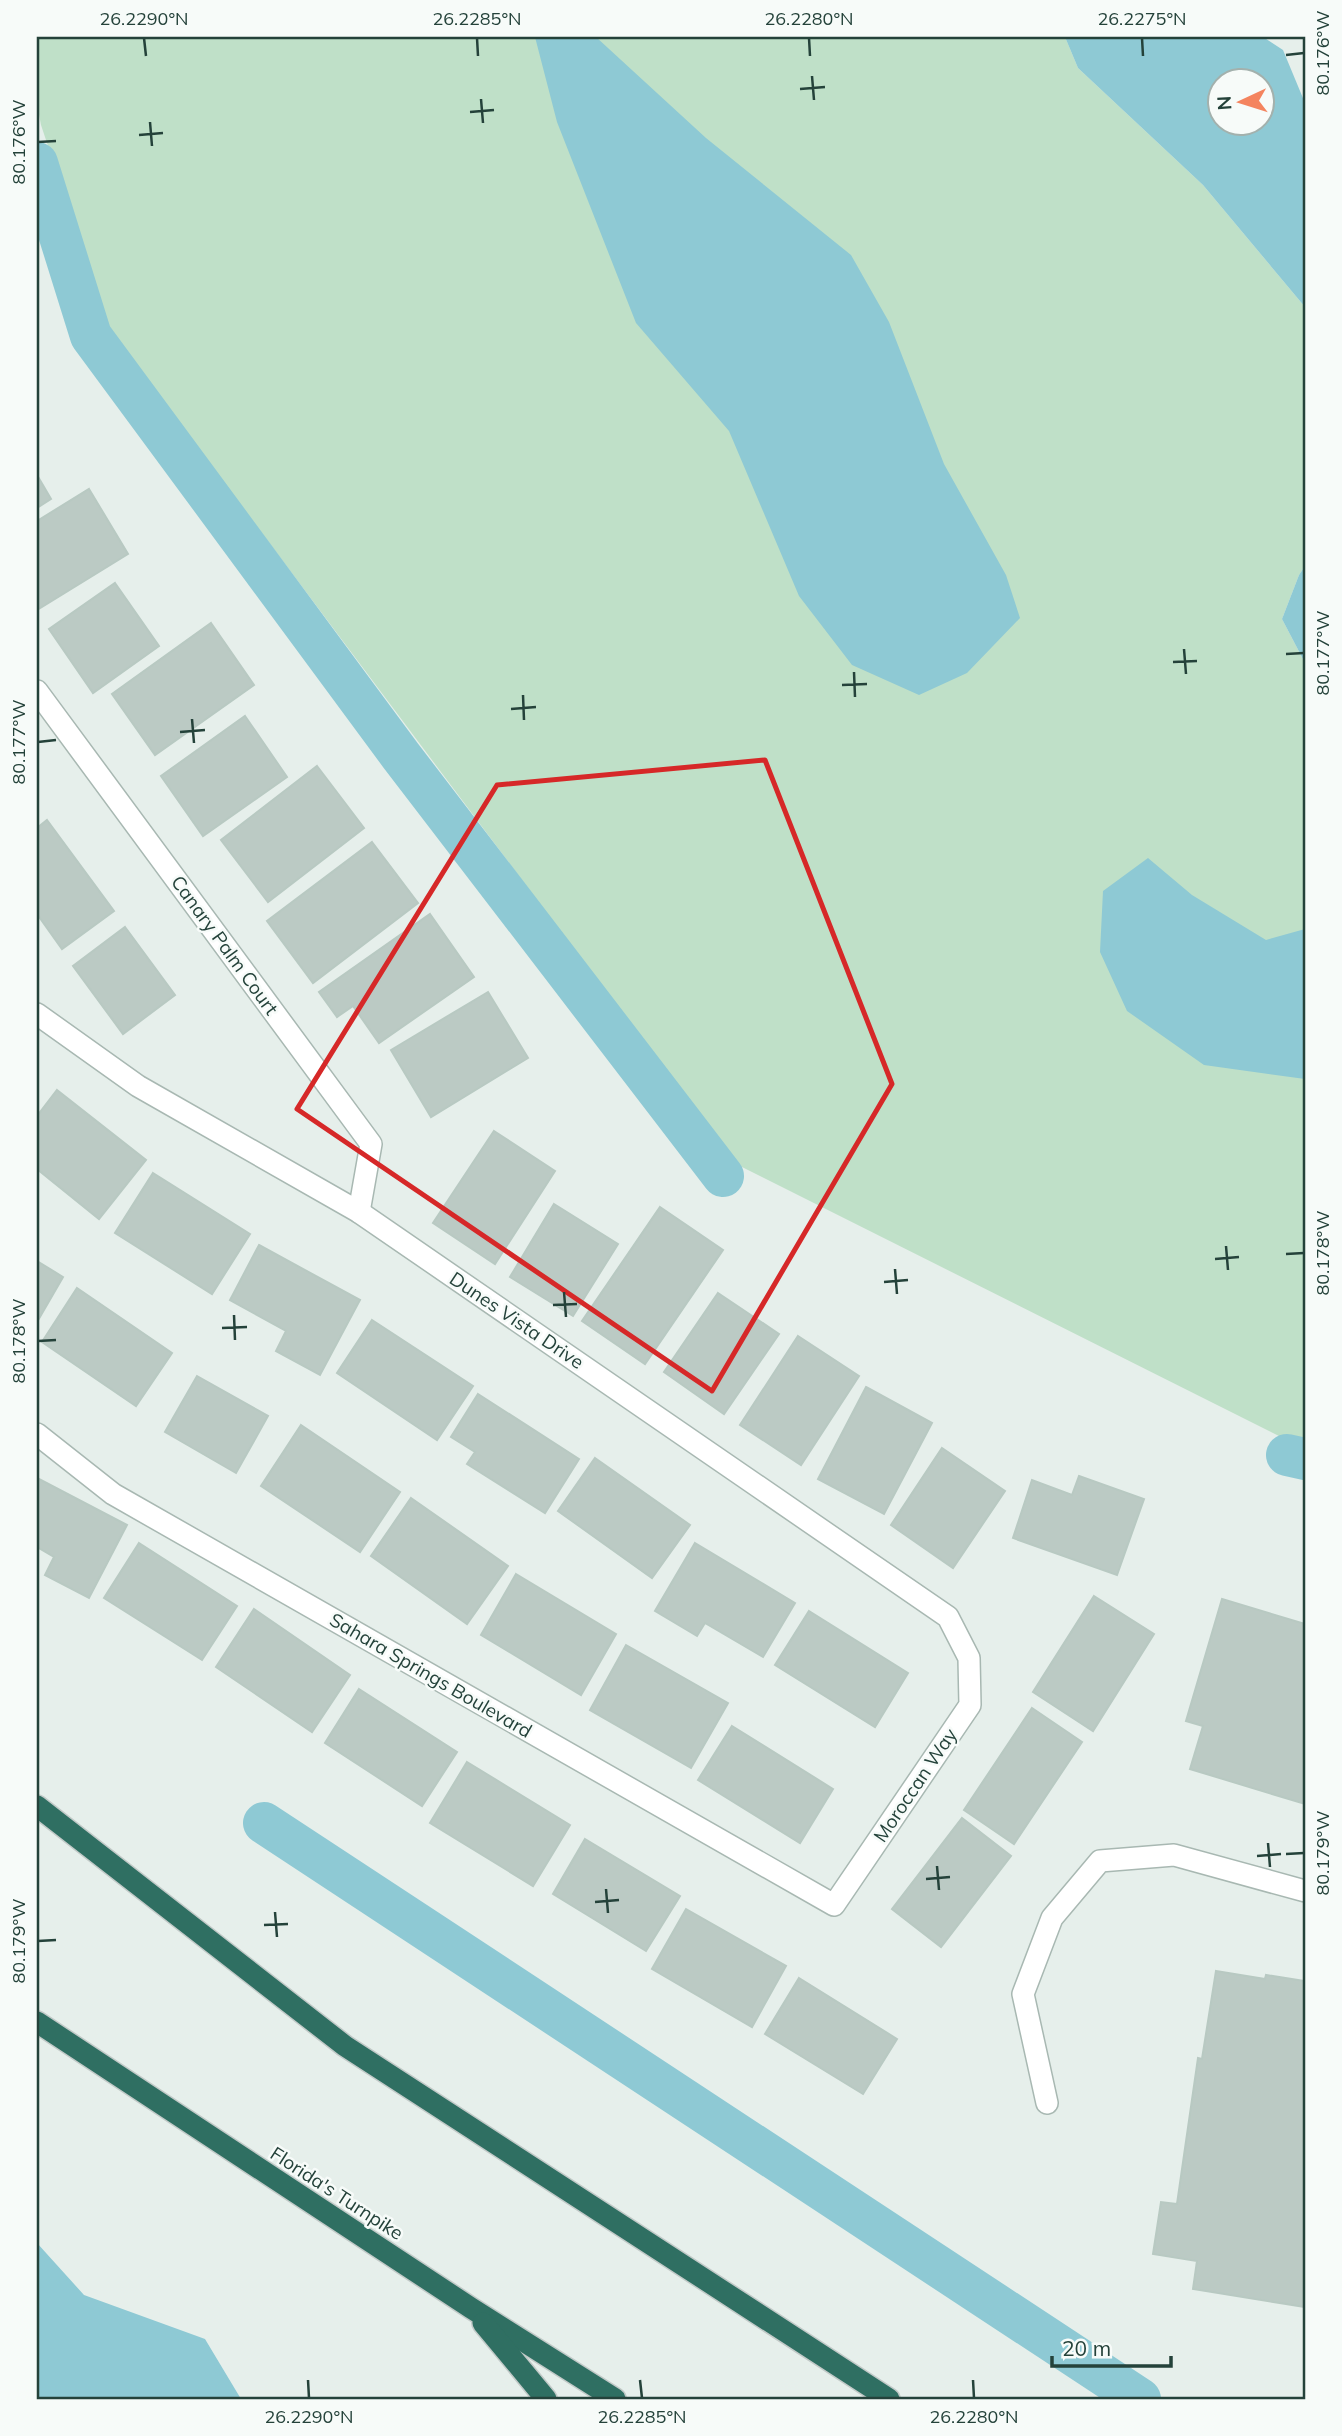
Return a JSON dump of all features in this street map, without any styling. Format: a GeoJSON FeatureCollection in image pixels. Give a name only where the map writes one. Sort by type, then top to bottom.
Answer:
{"type":"FeatureCollection","features":[{"type":"Feature","properties":{"kind":"highway"},"geometry":{"type":"LineString","coordinates":[[37,1806],[345,2046],[889,2399]]}},
{"type":"Feature","properties":{"kind":"highway","name":"Florida's Turnpike"},"geometry":{"type":"LineString","coordinates":[[37,2022],[471,2308],[615,2399]]}},
{"type":"Feature","properties":{"kind":"highway"},"geometry":{"type":"LineString","coordinates":[[471,2308],[546,2399]]}},
{"type":"Feature","properties":{"kind":"street","name":"Canary Palm Court"},"geometry":{"type":"LineString","coordinates":[[37,691],[371,1143],[359,1212]]}},
{"type":"Feature","properties":{"kind":"street","name":"Dunes Vista Drive"},"geometry":{"type":"LineString","coordinates":[[37,1014],[138,1086],[359,1212],[948,1616],[969,1658]]}},
{"type":"Feature","properties":{"kind":"street","name":"Sahara Springs Boulevard"},"geometry":{"type":"LineString","coordinates":[[37,1434],[113,1494],[834,1905]]}},
{"type":"Feature","properties":{"kind":"street","name":"Moroccan Way"},"geometry":{"type":"LineString","coordinates":[[834,1905],[970,1705],[969,1658]]}},
{"type":"Feature","properties":{"kind":"street"},"geometry":{"type":"LineString","coordinates":[[1047,2103],[1023,1994],[1052,1918],[1100,1861],[1174,1855],[1305,1891]]}},
{"type":"Feature","properties":{"kind":"highlighted area"},"geometry":{"type":"Polygon","coordinates":[[[765,760],[892,1084],[712,1391],[297,1109],[497,785],[765,760]]]}},
{"type":"Feature","properties":{"kind":"green space"},"geometry":{"type":"Polygon","coordinates":[[[37,37],[1065,37],[1078,68],[1203,185],[1305,307],[1305,566],[1282,619],[1305,663],[1305,1442],[1283,1438],[734,1163],[109,329],[41,125],[37,104],[37,37]]]}},
{"type":"Feature","properties":{"kind":"water"},"geometry":{"type":"Polygon","coordinates":[[[535,37],[596,37],[706,138],[851,255],[889,322],[944,464],[1006,575],[1020,618],[967,673],[919,695],[852,665],[799,596],[729,431],[636,323],[557,122],[535,37]]]}},
{"type":"Feature","properties":{"kind":"water"},"geometry":{"type":"Polygon","coordinates":[[[1065,37],[1263,37],[1283,50],[1305,103],[1305,307],[1203,185],[1078,68],[1065,37]]]}},
{"type":"Feature","properties":{"kind":"water"},"geometry":{"type":"Polygon","coordinates":[[[1305,566],[1305,663],[1282,619],[1305,566]]]}},
{"type":"Feature","properties":{"kind":"water"},"geometry":{"type":"Polygon","coordinates":[[[1148,858],[1192,895],[1266,940],[1305,929],[1305,1079],[1204,1065],[1127,1011],[1100,952],[1103,891],[1148,858]]]}},
{"type":"Feature","properties":{"kind":"water"},"geometry":{"type":"Polygon","coordinates":[[[37,2243],[84,2295],[205,2339],[241,2399],[37,2399],[37,2243]]]}},
{"type":"Feature","properties":{"kind":"building"},"geometry":{"type":"Polygon","coordinates":[[[37,475],[51,499],[37,508],[37,475]]]}},
{"type":"Feature","properties":{"kind":"building"},"geometry":{"type":"Polygon","coordinates":[[[89,489],[128,554],[37,610],[37,521],[89,489]]]}},
{"type":"Feature","properties":{"kind":"building"},"geometry":{"type":"Polygon","coordinates":[[[115,583],[159,646],[93,693],[49,629],[115,583]]]}},
{"type":"Feature","properties":{"kind":"building"},"geometry":{"type":"Polygon","coordinates":[[[211,623],[254,685],[155,755],[112,694],[211,623]]]}},
{"type":"Feature","properties":{"kind":"building"},"geometry":{"type":"Polygon","coordinates":[[[245,716],[287,777],[203,836],[161,776],[245,716]]]}},
{"type":"Feature","properties":{"kind":"building"},"geometry":{"type":"Polygon","coordinates":[[[317,766],[364,828],[268,902],[221,840],[317,766]]]}},
{"type":"Feature","properties":{"kind":"building"},"geometry":{"type":"Polygon","coordinates":[[[47,820],[114,911],[62,949],[37,914],[37,828],[47,820]]]}},
{"type":"Feature","properties":{"kind":"building"},"geometry":{"type":"Polygon","coordinates":[[[372,842],[418,903],[313,983],[267,921],[372,842]]]}},
{"type":"Feature","properties":{"kind":"building"},"geometry":{"type":"Polygon","coordinates":[[[430,914],[474,977],[379,1043],[353,1006],[337,1017],[319,992],[430,914]]]}},
{"type":"Feature","properties":{"kind":"building"},"geometry":{"type":"Polygon","coordinates":[[[125,927],[175,995],[123,1034],[73,966],[125,927]]]}},
{"type":"Feature","properties":{"kind":"building"},"geometry":{"type":"Polygon","coordinates":[[[488,992],[528,1058],[431,1117],[391,1050],[488,992]]]}},
{"type":"Feature","properties":{"kind":"building"},"geometry":{"type":"Polygon","coordinates":[[[57,1090],[146,1160],[99,1219],[37,1169],[37,1116],[57,1090]]]}},
{"type":"Feature","properties":{"kind":"building"},"geometry":{"type":"Polygon","coordinates":[[[494,1131],[555,1171],[495,1264],[433,1223],[494,1131]]]}},
{"type":"Feature","properties":{"kind":"building"},"geometry":{"type":"Polygon","coordinates":[[[153,1173],[250,1234],[212,1294],[115,1233],[153,1173]]]}},
{"type":"Feature","properties":{"kind":"building"},"geometry":{"type":"Polygon","coordinates":[[[554,1204],[618,1244],[573,1316],[510,1277],[554,1204]]]}},
{"type":"Feature","properties":{"kind":"building"},"geometry":{"type":"Polygon","coordinates":[[[660,1207],[723,1250],[645,1364],[582,1321],[660,1207]]]}},
{"type":"Feature","properties":{"kind":"building"},"geometry":{"type":"Polygon","coordinates":[[[259,1245],[360,1300],[320,1375],[276,1351],[286,1331],[230,1300],[259,1245]]]}},
{"type":"Feature","properties":{"kind":"building"},"geometry":{"type":"Polygon","coordinates":[[[37,1261],[63,1277],[37,1322],[37,1261]]]}},
{"type":"Feature","properties":{"kind":"building"},"geometry":{"type":"Polygon","coordinates":[[[77,1288],[172,1353],[136,1406],[42,1342],[77,1288]]]}},
{"type":"Feature","properties":{"kind":"building"},"geometry":{"type":"Polygon","coordinates":[[[718,1293],[779,1334],[724,1414],[664,1372],[718,1293]]]}},
{"type":"Feature","properties":{"kind":"building"},"geometry":{"type":"Polygon","coordinates":[[[372,1320],[473,1386],[437,1440],[337,1373],[372,1320]]]}},
{"type":"Feature","properties":{"kind":"building"},"geometry":{"type":"Polygon","coordinates":[[[798,1336],[859,1376],[801,1465],[740,1425],[798,1336]]]}},
{"type":"Feature","properties":{"kind":"building"},"geometry":{"type":"Polygon","coordinates":[[[197,1376],[268,1416],[236,1473],[165,1432],[197,1376]]]}},
{"type":"Feature","properties":{"kind":"building"},"geometry":{"type":"Polygon","coordinates":[[[866,1387],[932,1423],[884,1514],[818,1479],[866,1387]]]}},
{"type":"Feature","properties":{"kind":"building"},"geometry":{"type":"Polygon","coordinates":[[[478,1394],[579,1459],[545,1513],[467,1464],[475,1452],[451,1437],[478,1394]]]}},
{"type":"Feature","properties":{"kind":"building"},"geometry":{"type":"Polygon","coordinates":[[[301,1425],[400,1492],[360,1552],[261,1486],[301,1425]]]}},
{"type":"Feature","properties":{"kind":"building"},"geometry":{"type":"Polygon","coordinates":[[[942,1448],[1005,1491],[953,1568],[891,1525],[942,1448]]]}},
{"type":"Feature","properties":{"kind":"building"},"geometry":{"type":"Polygon","coordinates":[[[595,1458],[690,1525],[652,1578],[558,1511],[595,1458]]]}},
{"type":"Feature","properties":{"kind":"building"},"geometry":{"type":"Polygon","coordinates":[[[1079,1476],[1144,1499],[1117,1575],[1013,1538],[1032,1480],[1072,1495],[1079,1476]]]}},
{"type":"Feature","properties":{"kind":"building"},"geometry":{"type":"Polygon","coordinates":[[[37,1478],[127,1525],[89,1598],[45,1575],[54,1557],[37,1547],[37,1478]]]}},
{"type":"Feature","properties":{"kind":"building"},"geometry":{"type":"Polygon","coordinates":[[[411,1498],[508,1566],[467,1624],[371,1556],[411,1498]]]}},
{"type":"Feature","properties":{"kind":"building"},"geometry":{"type":"Polygon","coordinates":[[[139,1543],[237,1606],[202,1660],[104,1598],[139,1543]]]}},
{"type":"Feature","properties":{"kind":"building"},"geometry":{"type":"Polygon","coordinates":[[[695,1543],[795,1603],[763,1657],[705,1623],[697,1636],[655,1611],[695,1543]]]}},
{"type":"Feature","properties":{"kind":"building"},"geometry":{"type":"Polygon","coordinates":[[[516,1574],[616,1634],[581,1695],[481,1635],[516,1574]]]}},
{"type":"Feature","properties":{"kind":"building"},"geometry":{"type":"Polygon","coordinates":[[[1094,1596],[1154,1634],[1093,1731],[1033,1692],[1094,1596]]]}},
{"type":"Feature","properties":{"kind":"building"},"geometry":{"type":"Polygon","coordinates":[[[1222,1599],[1305,1624],[1305,1804],[1190,1769],[1203,1726],[1186,1721],[1222,1599]]]}},
{"type":"Feature","properties":{"kind":"building"},"geometry":{"type":"Polygon","coordinates":[[[254,1609],[350,1675],[312,1732],[216,1667],[254,1609]]]}},
{"type":"Feature","properties":{"kind":"building"},"geometry":{"type":"Polygon","coordinates":[[[809,1611],[908,1673],[875,1727],[775,1665],[809,1611]]]}},
{"type":"Feature","properties":{"kind":"building"},"geometry":{"type":"Polygon","coordinates":[[[626,1645],[728,1703],[691,1768],[590,1710],[626,1645]]]}},
{"type":"Feature","properties":{"kind":"building"},"geometry":{"type":"Polygon","coordinates":[[[359,1689],[457,1752],[422,1806],[325,1743],[359,1689]]]}},
{"type":"Feature","properties":{"kind":"building"},"geometry":{"type":"Polygon","coordinates":[[[1032,1708],[1082,1742],[1014,1844],[964,1810],[1032,1708]]]}},
{"type":"Feature","properties":{"kind":"building"},"geometry":{"type":"Polygon","coordinates":[[[732,1726],[833,1789],[800,1843],[698,1780],[732,1726]]]}},
{"type":"Feature","properties":{"kind":"building"},"geometry":{"type":"Polygon","coordinates":[[[467,1762],[570,1825],[533,1886],[430,1823],[467,1762]]]}},
{"type":"Feature","properties":{"kind":"building"},"geometry":{"type":"Polygon","coordinates":[[[962,1818],[1011,1856],[941,1947],[892,1909],[962,1818]]]}},
{"type":"Feature","properties":{"kind":"building"},"geometry":{"type":"Polygon","coordinates":[[[585,1839],[680,1896],[646,1951],[553,1894],[585,1839]]]}},
{"type":"Feature","properties":{"kind":"building"},"geometry":{"type":"Polygon","coordinates":[[[686,1909],[786,1966],[752,2027],[652,1969],[686,1909]]]}},
{"type":"Feature","properties":{"kind":"building"},"geometry":{"type":"Polygon","coordinates":[[[1216,1971],[1265,1979],[1266,1975],[1305,1981],[1305,2307],[1193,2289],[1197,2261],[1153,2254],[1161,2202],[1177,2204],[1198,2058],[1202,2059],[1216,1971]]]}},
{"type":"Feature","properties":{"kind":"building"},"geometry":{"type":"Polygon","coordinates":[[[799,1978],[897,2039],[863,2094],[765,2034],[799,1978]]]}},
{"type":"Feature","properties":{"kind":"waterway"},"geometry":{"type":"LineString","coordinates":[[37,163],[91,336],[401,756],[723,1176]]}},
{"type":"Feature","properties":{"kind":"waterway"},"geometry":{"type":"LineString","coordinates":[[1287,1455],[1305,1459]]}},
{"type":"Feature","properties":{"kind":"waterway"},"geometry":{"type":"LineString","coordinates":[[264,1823],[1140,2399]]}}]}
